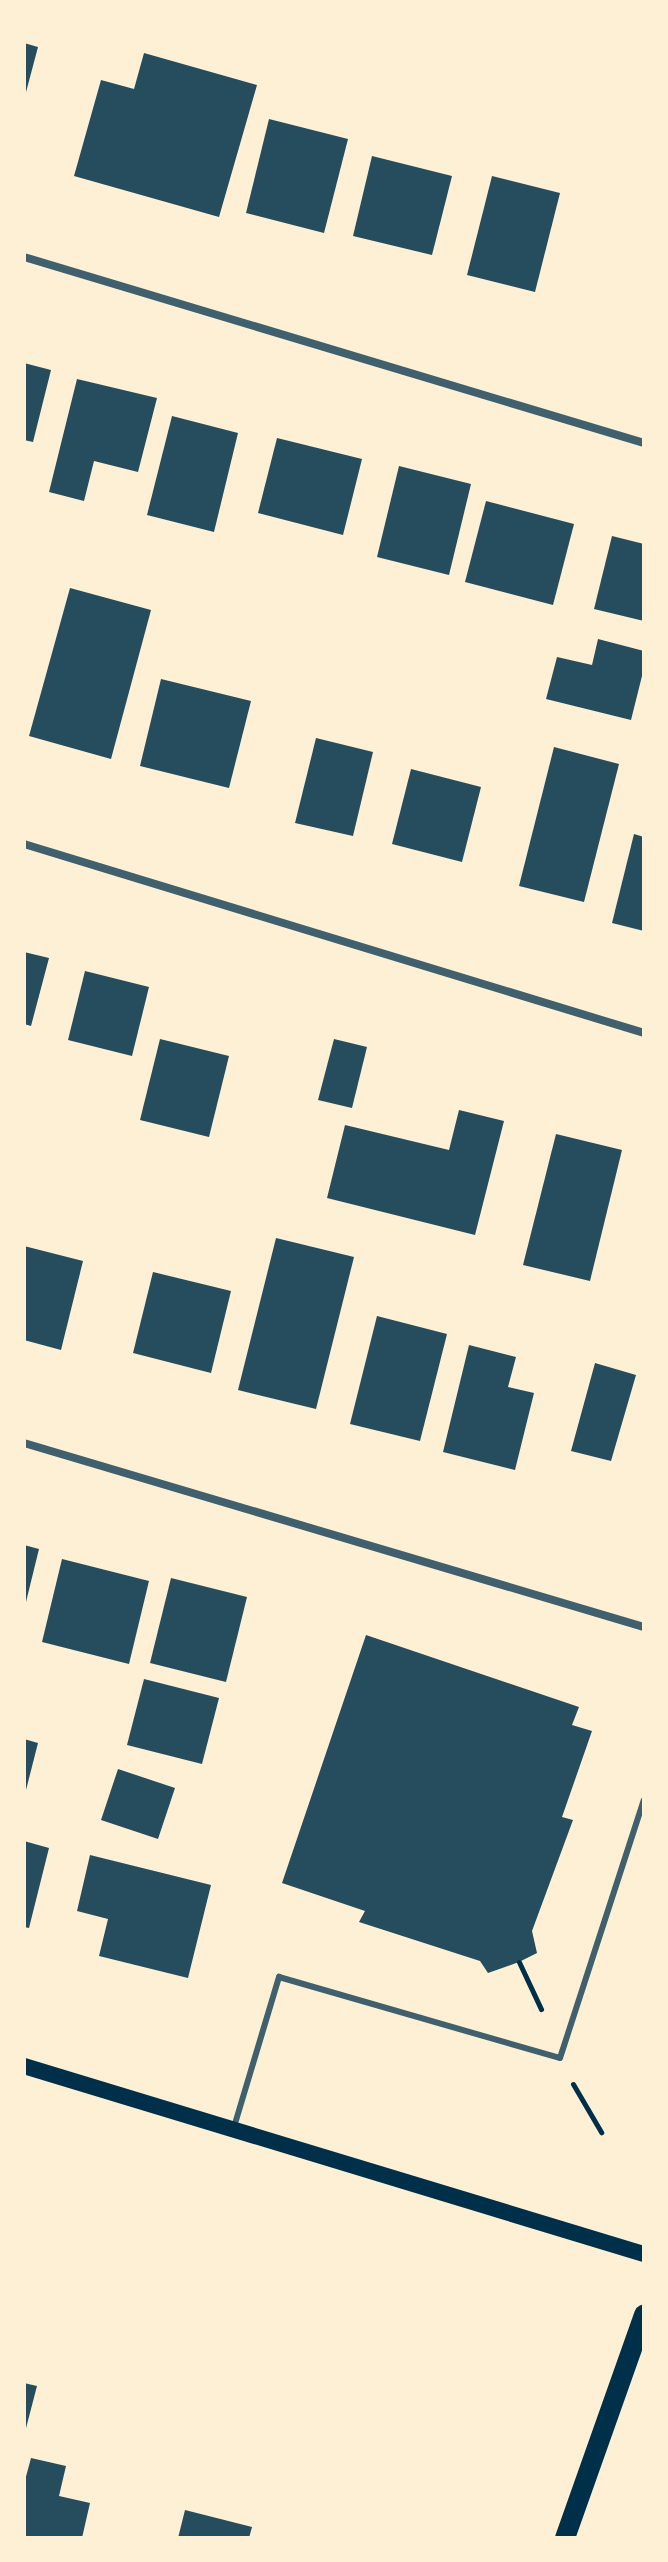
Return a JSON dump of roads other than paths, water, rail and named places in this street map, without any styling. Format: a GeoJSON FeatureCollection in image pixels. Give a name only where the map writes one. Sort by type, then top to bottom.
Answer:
{"type":"FeatureCollection","features":[{"type":"Feature","properties":{"kind":"main road"},"geometry":{"type":"LineString","coordinates":[[24,2066],[644,2254]]}},
{"type":"Feature","properties":{"kind":"main road"},"geometry":{"type":"LineString","coordinates":[[565,2538],[644,2315]]}},
{"type":"Feature","properties":{"kind":"street"},"geometry":{"type":"LineString","coordinates":[[24,257],[644,443]]}},
{"type":"Feature","properties":{"kind":"street"},"geometry":{"type":"LineString","coordinates":[[24,844],[644,1033]]}},
{"type":"Feature","properties":{"kind":"street"},"geometry":{"type":"LineString","coordinates":[[24,1443],[644,1627]]}},
{"type":"Feature","properties":{"kind":"lane"},"geometry":{"type":"LineString","coordinates":[[234,2129],[279,1977],[560,2058],[644,1800]]}}]}
